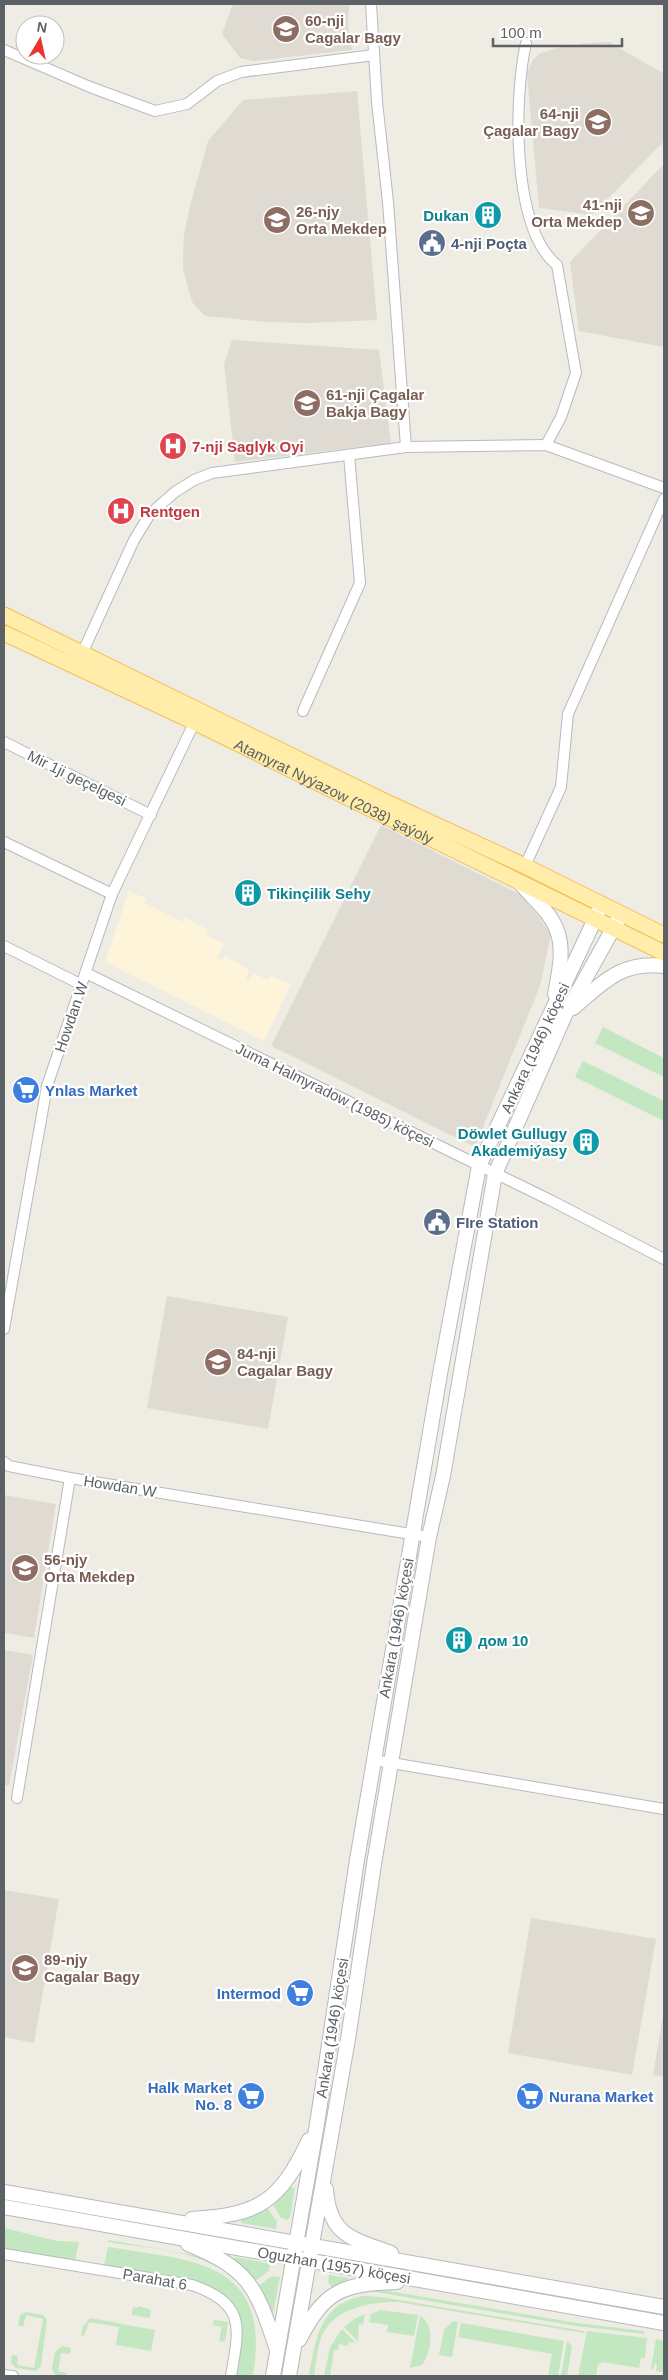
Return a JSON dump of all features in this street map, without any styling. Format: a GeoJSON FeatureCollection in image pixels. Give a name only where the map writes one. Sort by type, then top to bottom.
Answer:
{"type":"FeatureCollection","features":[{"type":"Feature","properties":{"kind":"main road","name":"Atamyrat Nyýazow (2038) şaýoly"},"geometry":{"type":"LineString","coordinates":[[4,615],[82,653],[197,716],[595,920],[664,953]]}},
{"type":"Feature","properties":{"kind":"main road","name":"Atamyrat Nyýazow (2038) şaýoly"},"geometry":{"type":"LineString","coordinates":[[4,632],[76,668],[197,716],[525,866],[664,935]]}},
{"type":"Feature","properties":{"kind":"main road"},"geometry":{"type":"LineString","coordinates":[[519,881],[556,928],[560,944],[559,1012]]}},
{"type":"Feature","properties":{"kind":"main road","name":"Ankara (1946) köçesi"},"geometry":{"type":"LineString","coordinates":[[309,2260],[429,1537],[443,1476],[495,1174],[602,904]]}},
{"type":"Feature","properties":{"kind":"main road","name":"Ankara (1946) köçesi"},"geometry":{"type":"LineString","coordinates":[[272,2376],[317,2124],[374,1760],[445,1345],[479,1166],[559,1012],[621,914]]}},
{"type":"Feature","properties":{"kind":"main road"},"geometry":{"type":"LineString","coordinates":[[559,1012],[614,974],[637,966],[664,966]]}},
{"type":"Feature","properties":{"kind":"main road"},"geometry":{"type":"LineString","coordinates":[[169,2220],[217,2218],[237,2214],[259,2206],[290,2177],[317,2124]]}},
{"type":"Feature","properties":{"kind":"main road"},"geometry":{"type":"LineString","coordinates":[[324,2174],[329,2212],[333,2221],[344,2234],[354,2241],[429,2267]]}},
{"type":"Feature","properties":{"kind":"main road","name":"Oguzhan (1957) köçesi"},"geometry":{"type":"LineString","coordinates":[[4,2192],[664,2307]]}},
{"type":"Feature","properties":{"kind":"main road","name":"Oguzhan (1957) köçesi"},"geometry":{"type":"LineString","coordinates":[[4,2208],[294,2257],[664,2323]]}},
{"type":"Feature","properties":{"kind":"main road"},"geometry":{"type":"LineString","coordinates":[[166,2235],[216,2256],[238,2270],[248,2280],[260,2301],[277,2350]]}},
{"type":"Feature","properties":{"kind":"main road"},"geometry":{"type":"LineString","coordinates":[[289,2376],[309,2260]]}},
{"type":"Feature","properties":{"kind":"main road"},"geometry":{"type":"LineString","coordinates":[[293,2352],[314,2314],[336,2293],[358,2284],[426,2282]]}},
{"type":"Feature","properties":{"kind":"street"},"geometry":{"type":"LineString","coordinates":[[371,4],[406,447]]}},
{"type":"Feature","properties":{"kind":"street"},"geometry":{"type":"LineString","coordinates":[[526,43],[520,71],[519,140],[525,205],[547,257],[557,265],[576,372],[561,417],[546,445]]}},
{"type":"Feature","properties":{"kind":"street"},"geometry":{"type":"LineString","coordinates":[[4,50],[90,87],[154,111],[186,104],[217,81],[241,72],[374,55]]}},
{"type":"Feature","properties":{"kind":"street"},"geometry":{"type":"LineString","coordinates":[[76,668],[134,540],[150,514],[175,492],[194,480],[212,473],[406,447],[546,445],[664,488]]}},
{"type":"Feature","properties":{"kind":"street"},"geometry":{"type":"LineString","coordinates":[[303,712],[360,583],[349,456]]}},
{"type":"Feature","properties":{"kind":"street"},"geometry":{"type":"LineString","coordinates":[[525,866],[561,787],[568,714],[664,500]]}},
{"type":"Feature","properties":{"kind":"street","name":"Howdan W"},"geometry":{"type":"LineString","coordinates":[[4,1329],[47,1086],[112,894],[197,716]]}},
{"type":"Feature","properties":{"kind":"street","name":"Mir 1ji geçelgesi"},"geometry":{"type":"LineString","coordinates":[[4,742],[151,815]]}},
{"type":"Feature","properties":{"kind":"street"},"geometry":{"type":"LineString","coordinates":[[4,842],[112,894]]}},
{"type":"Feature","properties":{"kind":"street"},"geometry":{"type":"LineString","coordinates":[[4,946],[82,985]]}},
{"type":"Feature","properties":{"kind":"street","name":"Juma Halmyradow (1985) köçesi"},"geometry":{"type":"LineString","coordinates":[[86,973],[664,1259]]}},
{"type":"Feature","properties":{"kind":"street"},"geometry":{"type":"LineString","coordinates":[[4,1462],[9,1466],[70,1478]]}},
{"type":"Feature","properties":{"kind":"street","name":"Howdan W"},"geometry":{"type":"LineString","coordinates":[[17,1798],[70,1478],[429,1537]]}},
{"type":"Feature","properties":{"kind":"street"},"geometry":{"type":"LineString","coordinates":[[374,1760],[664,1809]]}},
{"type":"Feature","properties":{"kind":"street","name":"Parahat 6"},"geometry":{"type":"LineString","coordinates":[[4,2254],[192,2285],[213,2294],[230,2308],[237,2324],[238,2333],[231,2376]]}},
{"type":"Feature","properties":{"kind":"street"},"geometry":{"type":"LineString","coordinates":[[4,2375],[14,2376]]}},
{"type":"Feature","properties":{"kind":"shaded area","name":"60-nji Cagalar Bagy"},"geometry":{"type":"Polygon","coordinates":[[[233,4],[349,4],[348,24],[352,50],[253,61],[240,58],[222,34],[233,4]]]}},
{"type":"Feature","properties":{"kind":"shaded area","name":"64-nji Çagalar Bagy"},"geometry":{"type":"Polygon","coordinates":[[[609,42],[664,74],[664,141],[592,215],[539,208],[527,74],[532,61],[539,54],[557,48],[609,42]]]}},
{"type":"Feature","properties":{"kind":"shaded area","name":"26-njy Orta Mekdep"},"geometry":{"type":"Polygon","coordinates":[[[357,91],[377,320],[309,323],[267,322],[205,316],[192,302],[183,269],[183,254],[184,234],[190,206],[208,141],[243,100],[357,91]]]}},
{"type":"Feature","properties":{"kind":"shaded area","name":"41-nji Orta Mekdep"},"geometry":{"type":"Polygon","coordinates":[[[664,164],[664,347],[579,331],[570,262],[664,164]]]}},
{"type":"Feature","properties":{"kind":"shaded area","name":"61-nji Çagalar Bakja Bagy"},"geometry":{"type":"Polygon","coordinates":[[[232,340],[379,350],[391,443],[235,462],[224,364],[232,340]]]}},
{"type":"Feature","properties":{"kind":"shaded area"},"geometry":{"type":"Polygon","coordinates":[[[381,825],[523,896],[551,934],[540,986],[475,1147],[271,1046],[381,825]]]}},
{"type":"Feature","properties":{"kind":"shaded area"},"geometry":{"type":"Polygon","coordinates":[[[129,891],[147,899],[145,903],[183,922],[185,917],[208,930],[207,936],[224,943],[217,958],[223,960],[224,955],[249,970],[246,979],[249,981],[253,973],[268,980],[271,976],[291,984],[264,1041],[105,962],[129,891]]]}},
{"type":"Feature","properties":{"kind":"shaded area","name":"84-nji Cagalar Bagy"},"geometry":{"type":"Polygon","coordinates":[[[167,1296],[288,1317],[268,1429],[147,1408],[167,1296]]]}},
{"type":"Feature","properties":{"kind":"shaded area","name":"56-njy Orta Mekdep"},"geometry":{"type":"Polygon","coordinates":[[[4,1495],[56,1504],[34,1638],[4,1633],[4,1495]]]}},
{"type":"Feature","properties":{"kind":"shaded area"},"geometry":{"type":"Polygon","coordinates":[[[4,1650],[33,1655],[9,1786],[4,1785],[4,1650]]]}},
{"type":"Feature","properties":{"kind":"shaded area","name":"89-njy Cagalar Bagy"},"geometry":{"type":"Polygon","coordinates":[[[4,1890],[59,1899],[34,2043],[4,2037],[4,1890]]]}},
{"type":"Feature","properties":{"kind":"shaded area"},"geometry":{"type":"Polygon","coordinates":[[[531,1918],[656,1939],[632,2075],[508,2053],[531,1918]]]}},
{"type":"Feature","properties":{"kind":"shaded area"},"geometry":{"type":"Polygon","coordinates":[[[664,2010],[664,2077],[653,2075],[664,2010]]]}},
{"type":"Feature","properties":{"kind":"green space"},"geometry":{"type":"Polygon","coordinates":[[[603,1027],[664,1058],[664,1077],[595,1043],[603,1027]]]}},
{"type":"Feature","properties":{"kind":"green space"},"geometry":{"type":"Polygon","coordinates":[[[583,1061],[664,1101],[664,1121],[575,1077],[583,1061]]]}},
{"type":"Feature","properties":{"kind":"green space"},"geometry":{"type":"Polygon","coordinates":[[[291,2187],[295,2188],[290,2218],[287,2220],[281,2218],[273,2204],[291,2187]]]}},
{"type":"Feature","properties":{"kind":"green space"},"geometry":{"type":"Polygon","coordinates":[[[267,2208],[277,2221],[276,2229],[241,2223],[241,2220],[267,2208]]]}},
{"type":"Feature","properties":{"kind":"green space"},"geometry":{"type":"Polygon","coordinates":[[[4,2228],[57,2241],[79,2242],[75,2261],[4,2250],[4,2228]]]}},
{"type":"Feature","properties":{"kind":"green space"},"geometry":{"type":"Polygon","coordinates":[[[109,2240],[199,2256],[229,2271],[245,2288],[244,2290],[231,2276],[217,2266],[200,2259],[163,2250],[108,2242],[109,2240]]]}},
{"type":"Feature","properties":{"kind":"green space"},"geometry":{"type":"Polygon","coordinates":[[[108,2247],[197,2263],[220,2273],[238,2288],[250,2309],[256,2338],[253,2376],[235,2376],[241,2345],[242,2327],[236,2309],[224,2296],[207,2286],[186,2279],[104,2266],[108,2247]]]}},
{"type":"Feature","properties":{"kind":"green space"},"geometry":{"type":"Polygon","coordinates":[[[235,2257],[267,2263],[270,2266],[269,2271],[255,2281],[234,2260],[235,2257]]]}},
{"type":"Feature","properties":{"kind":"green space"},"geometry":{"type":"Polygon","coordinates":[[[329,2275],[349,2279],[332,2288],[328,2282],[329,2275]]]}},
{"type":"Feature","properties":{"kind":"green space"},"geometry":{"type":"Polygon","coordinates":[[[272,2276],[280,2277],[273,2313],[258,2286],[272,2276]]]}},
{"type":"Feature","properties":{"kind":"green space"},"geometry":{"type":"Polygon","coordinates":[[[377,2289],[577,2323],[644,2331],[644,2334],[576,2326],[376,2292],[357,2293],[340,2300],[338,2298],[344,2295],[377,2289]]]}},
{"type":"Feature","properties":{"kind":"green space"},"geometry":{"type":"Polygon","coordinates":[[[363,2296],[381,2297],[584,2331],[584,2333],[398,2302],[376,2303],[353,2309],[333,2320],[321,2338],[314,2376],[309,2376],[314,2349],[322,2325],[328,2315],[348,2300],[363,2296]]]}},
{"type":"Feature","properties":{"kind":"green space"},"geometry":{"type":"Polygon","coordinates":[[[139,2306],[151,2310],[150,2318],[132,2315],[133,2307],[138,2308],[139,2306]]]}},
{"type":"Feature","properties":{"kind":"green space"},"geometry":{"type":"Polygon","coordinates":[[[380,2310],[418,2315],[414,2336],[387,2332],[388,2325],[369,2322],[371,2314],[380,2310]]]}},
{"type":"Feature","properties":{"kind":"green space"},"geometry":{"type":"Polygon","coordinates":[[[26,2312],[43,2315],[47,2320],[41,2366],[36,2371],[16,2368],[11,2363],[12,2355],[18,2356],[17,2365],[34,2368],[43,2319],[26,2315],[23,2327],[18,2325],[20,2315],[26,2312]]]}},
{"type":"Feature","properties":{"kind":"green space"},"geometry":{"type":"Polygon","coordinates":[[[365,2314],[363,2325],[359,2324],[358,2341],[344,2327],[365,2314]]]}},
{"type":"Feature","properties":{"kind":"green space"},"geometry":{"type":"Polygon","coordinates":[[[420,2316],[428,2325],[430,2346],[422,2365],[410,2368],[420,2316]]]}},
{"type":"Feature","properties":{"kind":"green space"},"geometry":{"type":"Polygon","coordinates":[[[90,2318],[155,2330],[151,2351],[116,2345],[119,2327],[89,2322],[84,2336],[81,2335],[83,2327],[90,2318]]]}},
{"type":"Feature","properties":{"kind":"green space"},"geometry":{"type":"Polygon","coordinates":[[[214,2320],[228,2322],[225,2342],[219,2341],[222,2327],[213,2325],[214,2320]]]}},
{"type":"Feature","properties":{"kind":"green space"},"geometry":{"type":"Polygon","coordinates":[[[453,2321],[458,2322],[452,2357],[439,2355],[444,2330],[453,2321]]]}},
{"type":"Feature","properties":{"kind":"green space"},"geometry":{"type":"Polygon","coordinates":[[[461,2323],[564,2341],[558,2376],[548,2376],[552,2354],[458,2337],[461,2323]]]}},
{"type":"Feature","properties":{"kind":"green space"},"geometry":{"type":"Polygon","coordinates":[[[342,2329],[356,2343],[349,2342],[348,2346],[339,2344],[338,2350],[334,2350],[330,2376],[324,2376],[330,2347],[342,2329]]]}},
{"type":"Feature","properties":{"kind":"green space"},"geometry":{"type":"Polygon","coordinates":[[[587,2331],[647,2338],[645,2358],[641,2358],[639,2368],[602,2362],[598,2365],[596,2376],[578,2376],[587,2331]]]}},
{"type":"Feature","properties":{"kind":"green space"},"geometry":{"type":"Polygon","coordinates":[[[656,2339],[664,2341],[664,2372],[656,2371],[657,2365],[654,2364],[653,2371],[651,2368],[656,2339]]]}},
{"type":"Feature","properties":{"kind":"green space"},"geometry":{"type":"Polygon","coordinates":[[[567,2341],[572,2346],[567,2376],[561,2376],[567,2341]]]}},
{"type":"Feature","properties":{"kind":"green space"},"geometry":{"type":"Polygon","coordinates":[[[62,2346],[71,2348],[70,2354],[61,2353],[58,2371],[67,2373],[66,2376],[56,2376],[52,2369],[55,2352],[62,2346]]]}},
{"type":"Feature","properties":{"kind":"place","name":"60-nji Cagalar Bagy"},"geometry":{"type":"Point","coordinates":[286,29]}},
{"type":"Feature","properties":{"kind":"place","name":"64-nji Çagalar Bagy"},"geometry":{"type":"Point","coordinates":[598,122]}},
{"type":"Feature","properties":{"kind":"place","name":"41-nji Orta Mekdep"},"geometry":{"type":"Point","coordinates":[641,213]}},
{"type":"Feature","properties":{"kind":"place","name":"Dukan"},"geometry":{"type":"Point","coordinates":[488,215]}},
{"type":"Feature","properties":{"kind":"place","name":"26-njy Orta Mekdep"},"geometry":{"type":"Point","coordinates":[277,220]}},
{"type":"Feature","properties":{"kind":"place","name":"4-nji Poçta"},"geometry":{"type":"Point","coordinates":[432,243]}},
{"type":"Feature","properties":{"kind":"place","name":"61-nji Çagalar Bakja Bagy"},"geometry":{"type":"Point","coordinates":[307,403]}},
{"type":"Feature","properties":{"kind":"place","name":"7-nji Saglyk Oyi"},"geometry":{"type":"Point","coordinates":[173,446]}},
{"type":"Feature","properties":{"kind":"place","name":"Rentgen"},"geometry":{"type":"Point","coordinates":[121,511]}},
{"type":"Feature","properties":{"kind":"place","name":"Tikinçilik Sehy"},"geometry":{"type":"Point","coordinates":[248,893]}},
{"type":"Feature","properties":{"kind":"place","name":"Ynlas Market"},"geometry":{"type":"Point","coordinates":[26,1090]}},
{"type":"Feature","properties":{"kind":"place","name":"Döwlet Gullugy Akademiýasy"},"geometry":{"type":"Point","coordinates":[586,1142]}},
{"type":"Feature","properties":{"kind":"place","name":"FIre Station"},"geometry":{"type":"Point","coordinates":[437,1222]}},
{"type":"Feature","properties":{"kind":"place","name":"84-nji Cagalar Bagy"},"geometry":{"type":"Point","coordinates":[218,1362]}},
{"type":"Feature","properties":{"kind":"place","name":"56-njy Orta Mekdep"},"geometry":{"type":"Point","coordinates":[25,1568]}},
{"type":"Feature","properties":{"kind":"place","name":"дом 10"},"geometry":{"type":"Point","coordinates":[459,1640]}},
{"type":"Feature","properties":{"kind":"place","name":"89-njy Cagalar Bagy"},"geometry":{"type":"Point","coordinates":[25,1968]}},
{"type":"Feature","properties":{"kind":"place","name":"Intermod"},"geometry":{"type":"Point","coordinates":[300,1993]}},
{"type":"Feature","properties":{"kind":"place","name":"Halk Market No. 8"},"geometry":{"type":"Point","coordinates":[251,2096]}},
{"type":"Feature","properties":{"kind":"place","name":"Nurana Market"},"geometry":{"type":"Point","coordinates":[530,2096]}}]}
